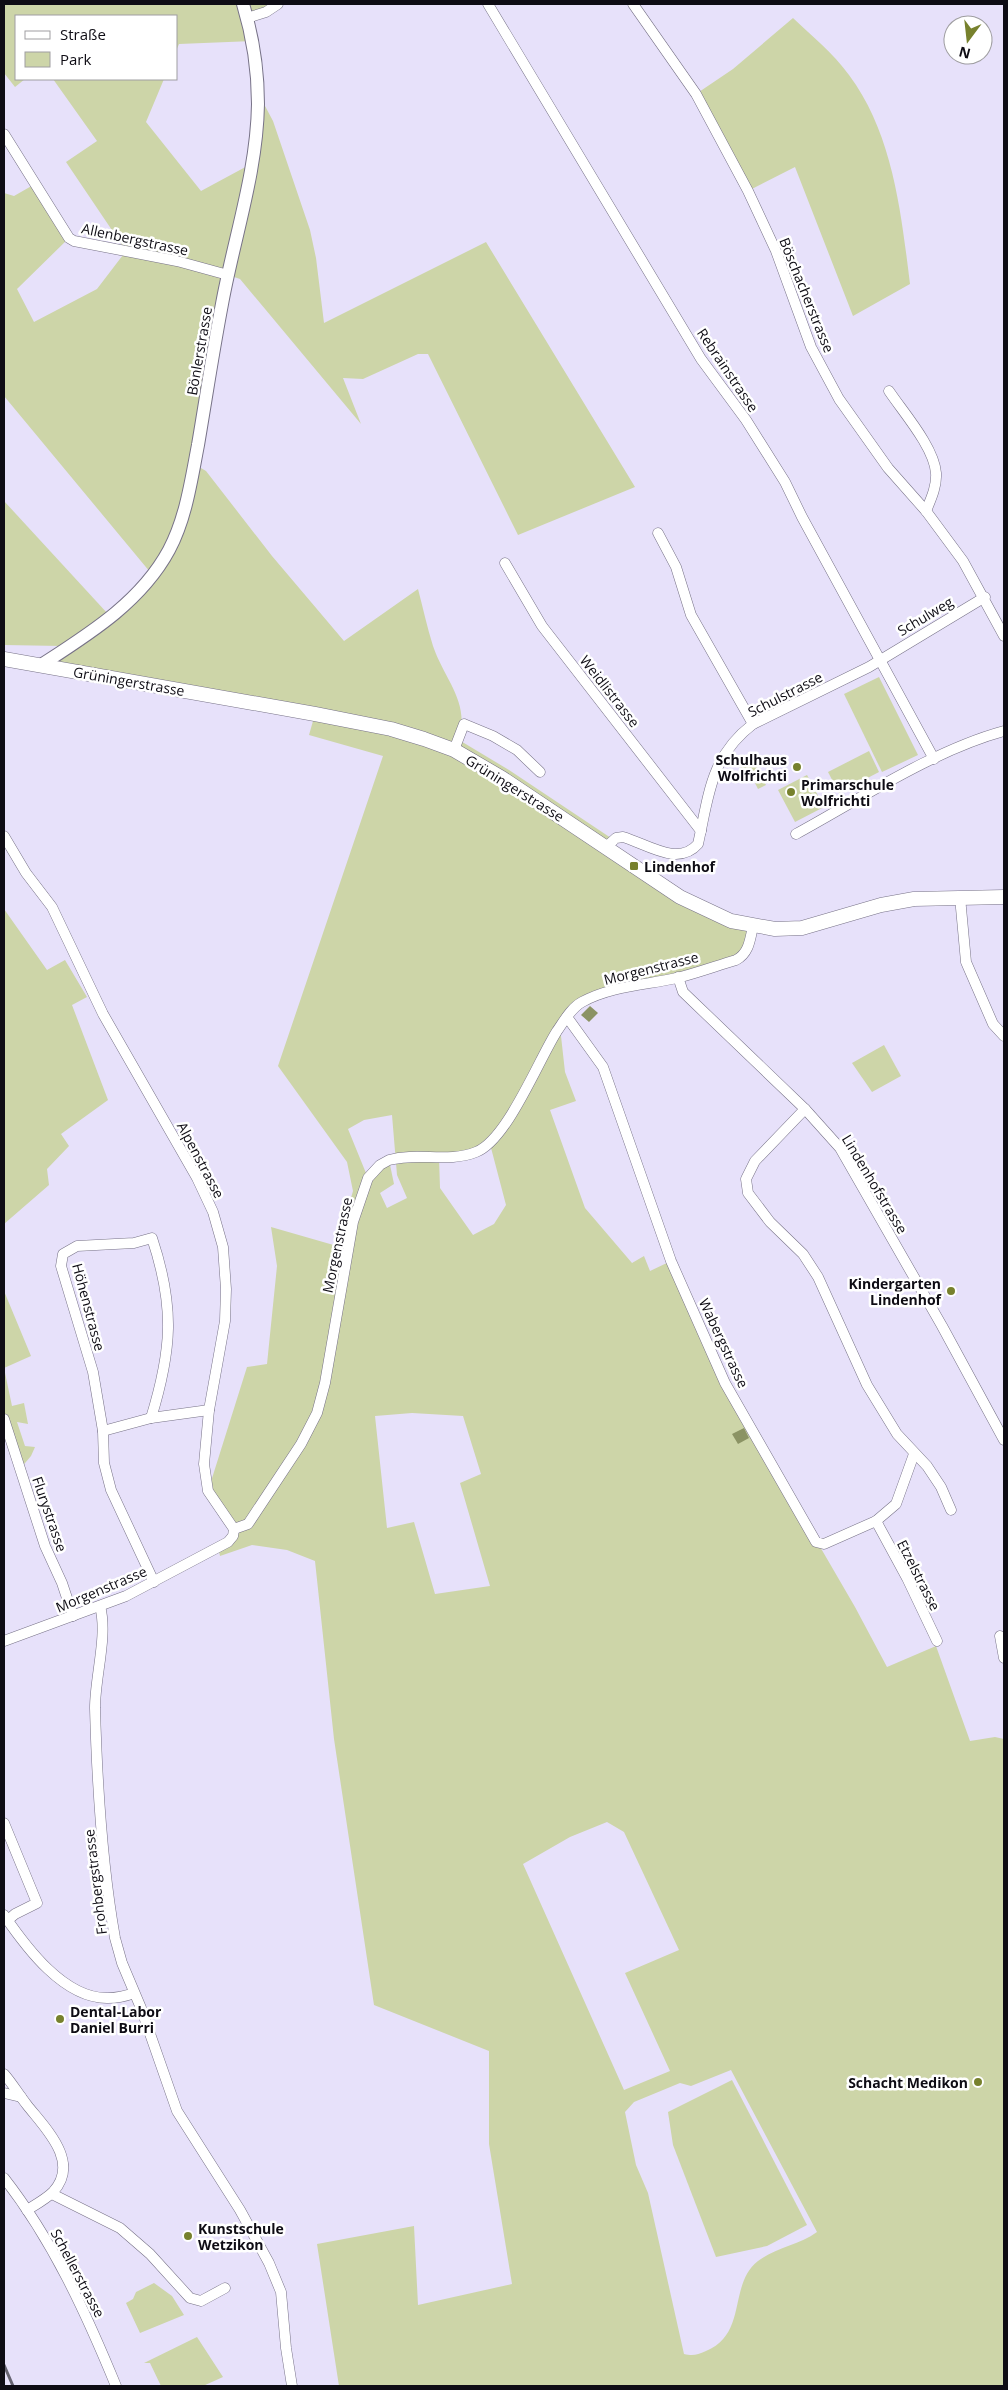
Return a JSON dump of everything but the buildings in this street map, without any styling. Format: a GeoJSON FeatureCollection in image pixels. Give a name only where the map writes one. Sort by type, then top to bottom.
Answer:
{"type":"FeatureCollection","features":[{"type":"Feature","properties":{"kind":"main road","name":"Grüningerstrasse"},"geometry":{"type":"LineString","coordinates":[[4,659],[391,729],[454,750],[502,778],[690,902],[732,921],[753,926],[775,929],[802,928],[904,901],[960,897],[1004,897]]}},
{"type":"Feature","properties":{"kind":"street","name":"Bönlerstrasse"},"geometry":{"type":"LineString","coordinates":[[41,665],[104,624],[149,580],[168,550],[188,494],[228,275],[243,212],[257,118],[256,60],[243,4]]}},
{"type":"Feature","properties":{"kind":"street"},"geometry":{"type":"LineString","coordinates":[[247,18],[266,12],[278,4]]}},
{"type":"Feature","properties":{"kind":"street","name":"Rebrainstrasse"},"geometry":{"type":"LineString","coordinates":[[488,4],[701,359],[746,420],[785,482],[802,517],[934,759]]}},
{"type":"Feature","properties":{"kind":"street","name":"Böschacherstrasse"},"geometry":{"type":"LineString","coordinates":[[633,4],[696,94],[748,191],[776,251],[811,347],[839,399],[888,468],[926,510],[963,561],[1004,636]]}},
{"type":"Feature","properties":{"kind":"street","name":"Allenbergstrasse"},"geometry":{"type":"LineString","coordinates":[[4,134],[69,238],[74,242],[177,261],[228,275]]}},
{"type":"Feature","properties":{"kind":"street"},"geometry":{"type":"LineString","coordinates":[[889,391],[928,448],[936,472],[933,494],[926,510]]}},
{"type":"Feature","properties":{"kind":"street"},"geometry":{"type":"LineString","coordinates":[[658,533],[676,567],[691,615],[753,724]]}},
{"type":"Feature","properties":{"kind":"street","name":"Weidlistrasse"},"geometry":{"type":"LineString","coordinates":[[505,563],[542,626],[701,831]]}},
{"type":"Feature","properties":{"kind":"street","name":"Schulweg"},"geometry":{"type":"LineString","coordinates":[[881,660],[984,597]]}},
{"type":"Feature","properties":{"kind":"street","name":"Schulstrasse"},"geometry":{"type":"LineString","coordinates":[[606,847],[616,838],[624,837],[671,854],[682,855],[691,851],[698,844],[711,780],[719,762],[736,738],[753,724],[881,660]]}},
{"type":"Feature","properties":{"kind":"street"},"geometry":{"type":"LineString","coordinates":[[454,750],[464,724],[493,736],[518,750],[540,772]]}},
{"type":"Feature","properties":{"kind":"street"},"geometry":{"type":"LineString","coordinates":[[796,834],[934,759],[982,737],[1004,731]]}},
{"type":"Feature","properties":{"kind":"street","name":"Alpenstrasse"},"geometry":{"type":"LineString","coordinates":[[4,836],[26,873],[52,907],[102,1014],[197,1178],[213,1212],[223,1247],[226,1297],[225,1321],[209,1410],[204,1464],[208,1491],[234,1529]]}},
{"type":"Feature","properties":{"kind":"street"},"geometry":{"type":"LineString","coordinates":[[960,897],[966,962],[993,1024],[1004,1036]]}},
{"type":"Feature","properties":{"kind":"street","name":"Morgenstrasse"},"geometry":{"type":"LineString","coordinates":[[4,1641],[126,1596],[228,1542],[233,1536],[234,1529],[248,1524],[301,1444],[317,1413],[325,1383],[352,1222],[368,1178],[380,1165],[390,1160],[461,1157],[478,1152],[490,1144],[503,1128],[548,1046],[567,1017],[582,1002],[614,990],[678,977],[736,960],[743,956],[749,946],[753,926]]}},
{"type":"Feature","properties":{"kind":"street","name":"Lindenhofstrasse"},"geometry":{"type":"LineString","coordinates":[[678,977],[683,992],[805,1109],[840,1148],[942,1326],[1004,1440]]}},
{"type":"Feature","properties":{"kind":"street","name":"Wabergstrasse"},"geometry":{"type":"LineString","coordinates":[[567,1017],[603,1067],[671,1261],[725,1383],[816,1542],[824,1544],[876,1521],[896,1504],[914,1454]]}},
{"type":"Feature","properties":{"kind":"street"},"geometry":{"type":"LineString","coordinates":[[805,1109],[755,1161],[746,1179],[748,1193],[770,1222],[803,1254],[818,1277],[867,1385],[897,1434],[927,1466],[951,1510]]}},
{"type":"Feature","properties":{"kind":"street","name":"Höhenstrasse"},"geometry":{"type":"LineString","coordinates":[[151,1418],[165,1366],[169,1330],[168,1298],[152,1238],[134,1243],[77,1246],[63,1254],[61,1266],[93,1372],[103,1431],[104,1463],[111,1490],[154,1582]]}},
{"type":"Feature","properties":{"kind":"street"},"geometry":{"type":"LineString","coordinates":[[103,1431],[151,1418],[209,1410]]}},
{"type":"Feature","properties":{"kind":"street","name":"Flurystrasse"},"geometry":{"type":"LineString","coordinates":[[4,1419],[45,1546],[62,1583],[73,1616]]}},
{"type":"Feature","properties":{"kind":"street","name":"Etzelstrasse"},"geometry":{"type":"LineString","coordinates":[[876,1521],[907,1578],[937,1641]]}},
{"type":"Feature","properties":{"kind":"street","name":"Frohbergstrasse"},"geometry":{"type":"LineString","coordinates":[[100,1606],[103,1625],[95,1694],[97,1768],[111,1915],[122,1963],[177,2111],[240,2210],[269,2263],[281,2292],[286,2348],[292,2386]]}},
{"type":"Feature","properties":{"kind":"street"},"geometry":{"type":"LineString","coordinates":[[1000,1636],[1004,1658]]}},
{"type":"Feature","properties":{"kind":"street"},"geometry":{"type":"LineString","coordinates":[[4,1823],[37,1903],[6,1918],[36,1955],[62,1982],[70,1987],[79,1992],[106,1998],[134,1994]]}},
{"type":"Feature","properties":{"kind":"street"},"geometry":{"type":"LineString","coordinates":[[4,2074],[53,2138],[62,2157],[60,2180],[52,2194],[27,2210]]}},
{"type":"Feature","properties":{"kind":"street"},"geometry":{"type":"LineString","coordinates":[[4,2093],[21,2097]]}},
{"type":"Feature","properties":{"kind":"street","name":"Schellerstrasse"},"geometry":{"type":"LineString","coordinates":[[4,2178],[49,2244],[74,2290],[116,2386]]}},
{"type":"Feature","properties":{"kind":"street"},"geometry":{"type":"LineString","coordinates":[[52,2194],[120,2228],[150,2254],[190,2298],[201,2301],[225,2288]]}},
{"type":"Feature","properties":{"kind":"green space"},"geometry":{"type":"Polygon","coordinates":[[[4,4],[278,4],[247,18],[253,41],[179,44],[178,46],[178,15],[15,15],[15,80],[24,80],[15,87],[4,73],[4,4]]]}},
{"type":"Feature","properties":{"kind":"green space"},"geometry":{"type":"Polygon","coordinates":[[[793,18],[836,59],[864,98],[876,122],[893,175],[903,229],[910,284],[853,316],[795,167],[748,191],[696,94],[733,69],[793,18]]]}},
{"type":"Feature","properties":{"kind":"green space"},"geometry":{"type":"Polygon","coordinates":[[[54,80],[164,80],[146,122],[201,191],[251,164],[258,105],[265,106],[273,121],[310,230],[316,258],[324,323],[486,242],[635,487],[518,535],[428,354],[418,354],[363,379],[343,378],[361,424],[240,279],[228,275],[194,464],[206,471],[272,556],[344,641],[418,589],[433,646],[459,702],[462,726],[459,740],[509,770],[614,840],[606,847],[690,903],[753,926],[743,956],[582,1002],[560,1027],[565,1072],[576,1101],[550,1110],[585,1208],[632,1263],[644,1256],[650,1271],[671,1261],[725,1383],[855,1607],[887,1667],[936,1646],[970,1741],[995,1737],[1004,1739],[1004,2386],[339,2386],[317,2244],[414,2226],[418,2305],[512,2284],[489,2144],[489,2051],[374,2005],[334,1739],[315,1561],[287,1550],[252,1545],[220,1556],[218,1547],[233,1536],[208,1491],[247,1367],[267,1364],[277,1266],[271,1227],[337,1246],[353,1191],[347,1162],[278,1066],[383,756],[309,735],[315,714],[41,665],[85,637],[150,572],[4,396],[4,193],[14,196],[35,184],[69,238],[17,289],[34,322],[97,289],[126,251],[66,162],[97,141],[54,80]],[[392,1115],[364,1120],[348,1129],[368,1178],[389,1160],[394,1184],[380,1193],[387,1208],[407,1198],[397,1175],[392,1115]],[[490,1144],[439,1158],[440,1188],[473,1235],[494,1224],[506,1205],[490,1144]],[[412,1413],[375,1416],[387,1528],[414,1522],[435,1594],[490,1586],[460,1483],[481,1474],[463,1416],[412,1413]],[[607,1822],[570,1837],[523,1864],[624,2090],[670,2071],[625,1973],[679,1950],[624,1832],[607,1822]],[[731,2070],[691,2086],[680,2083],[634,2102],[625,2112],[636,2165],[648,2193],[684,2354],[693,2355],[706,2351],[719,2343],[728,2333],[743,2282],[749,2271],[758,2261],[817,2232],[731,2070]]]}},
{"type":"Feature","properties":{"kind":"green space"},"geometry":{"type":"Polygon","coordinates":[[[4,501],[108,614],[62,646],[4,645],[4,501]]]}},
{"type":"Feature","properties":{"kind":"green space"},"geometry":{"type":"Polygon","coordinates":[[[879,677],[918,755],[882,772],[844,694],[879,677]]]}},
{"type":"Feature","properties":{"kind":"green space"},"geometry":{"type":"Polygon","coordinates":[[[869,751],[879,772],[839,793],[828,772],[869,751]]]}},
{"type":"Feature","properties":{"kind":"green space"},"geometry":{"type":"Polygon","coordinates":[[[751,756],[766,785],[758,789],[750,773],[745,776],[738,762],[751,756]]]}},
{"type":"Feature","properties":{"kind":"green space"},"geometry":{"type":"Polygon","coordinates":[[[807,775],[824,807],[795,822],[778,790],[807,775]]]}},
{"type":"Feature","properties":{"kind":"green space"},"geometry":{"type":"Polygon","coordinates":[[[4,909],[47,970],[65,960],[87,997],[72,1005],[108,1100],[61,1134],[69,1146],[47,1169],[49,1185],[4,1224],[4,909]]]}},
{"type":"Feature","properties":{"kind":"green space"},"geometry":{"type":"Polygon","coordinates":[[[884,1045],[901,1076],[872,1092],[852,1063],[884,1045]]]}},
{"type":"Feature","properties":{"kind":"green space"},"geometry":{"type":"Polygon","coordinates":[[[4,1291],[31,1356],[4,1368],[4,1291]]]}},
{"type":"Feature","properties":{"kind":"green space"},"geometry":{"type":"Polygon","coordinates":[[[4,1368],[12,1406],[24,1403],[28,1424],[17,1422],[25,1446],[35,1447],[31,1456],[20,1469],[4,1419],[4,1368]]]}},
{"type":"Feature","properties":{"kind":"green space"},"geometry":{"type":"Polygon","coordinates":[[[732,2080],[807,2225],[767,2246],[716,2257],[673,2145],[668,2112],[732,2080]]]}},
{"type":"Feature","properties":{"kind":"green space"},"geometry":{"type":"Polygon","coordinates":[[[154,2283],[172,2296],[184,2315],[140,2333],[126,2303],[133,2299],[136,2292],[154,2283]]]}},
{"type":"Feature","properties":{"kind":"green space"},"geometry":{"type":"Polygon","coordinates":[[[197,2337],[223,2377],[203,2386],[161,2386],[150,2363],[144,2363],[197,2337]]]}},
{"type":"Feature","properties":{"kind":"shaded area"},"geometry":{"type":"Polygon","coordinates":[[[590,1006],[598,1013],[589,1022],[581,1015],[590,1006]]]}},
{"type":"Feature","properties":{"kind":"shaded area"},"geometry":{"type":"Polygon","coordinates":[[[744,1428],[749,1438],[738,1444],[732,1434],[744,1428]]]}},
{"type":"Feature","properties":{"kind":"railway"},"geometry":{"type":"LineString","coordinates":[[4,2365],[13,2386]]}},
{"type":"Feature","properties":{"kind":"place","name":"Schulhaus Wolfrichti"},"geometry":{"type":"Point","coordinates":[797,767]}},
{"type":"Feature","properties":{"kind":"place","name":"Primarschule Wolfrichti"},"geometry":{"type":"Point","coordinates":[791,792]}},
{"type":"Feature","properties":{"kind":"place","name":"Lindenhof"},"geometry":{"type":"Point","coordinates":[634,866]}},
{"type":"Feature","properties":{"kind":"place","name":"Kindergarten Lindenhof"},"geometry":{"type":"Point","coordinates":[951,1291]}},
{"type":"Feature","properties":{"kind":"place","name":"Dental-Labor Daniel Burri"},"geometry":{"type":"Point","coordinates":[60,2019]}},
{"type":"Feature","properties":{"kind":"place","name":"Schacht Medikon"},"geometry":{"type":"Point","coordinates":[978,2082]}},
{"type":"Feature","properties":{"kind":"place","name":"Kunstschule Wetzikon"},"geometry":{"type":"Point","coordinates":[188,2236]}}]}
